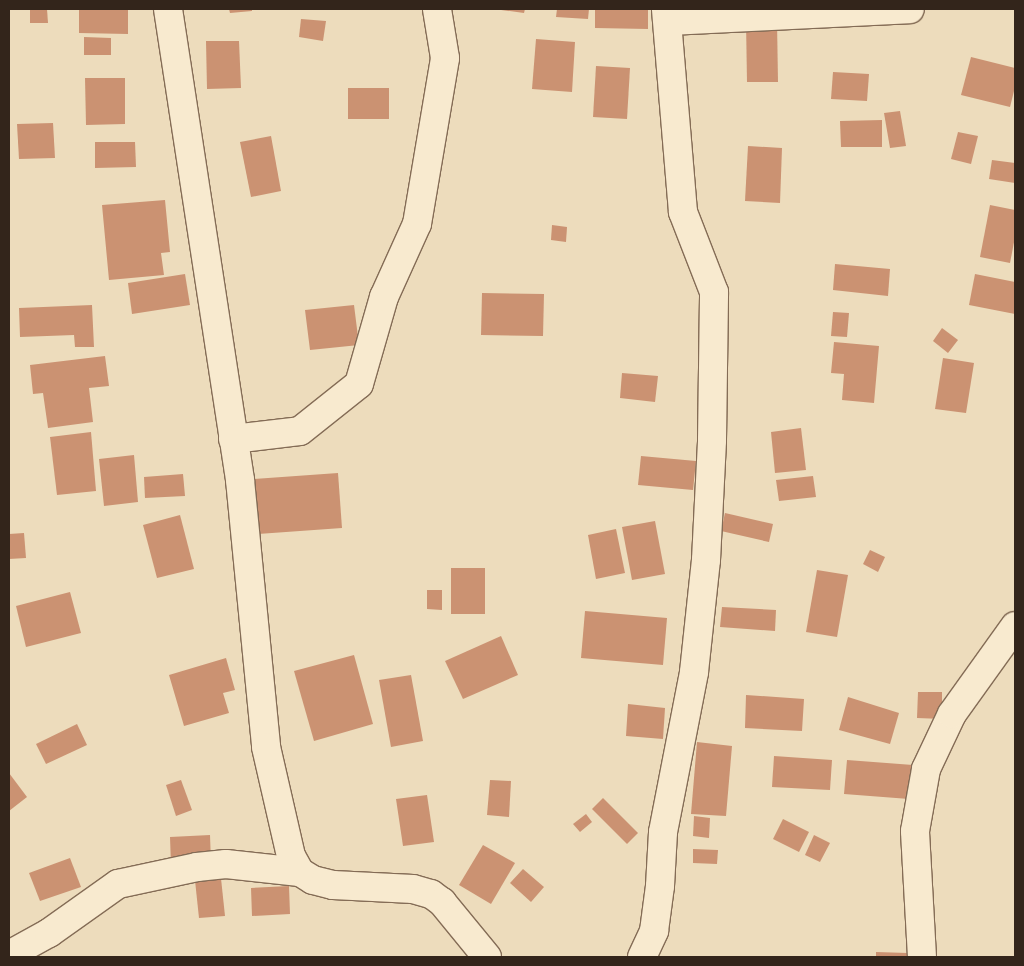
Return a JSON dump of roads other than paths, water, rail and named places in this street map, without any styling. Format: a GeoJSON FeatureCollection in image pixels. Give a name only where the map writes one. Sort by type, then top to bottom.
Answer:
{"type":"FeatureCollection","features":[{"type":"Feature","properties":{"kind":"street"},"geometry":{"type":"LineString","coordinates":[[168,9],[240,480],[266,747],[291,856],[300,872],[312,880],[333,885],[413,889],[430,894],[447,907],[487,957]]}},
{"type":"Feature","properties":{"kind":"street"},"geometry":{"type":"LineString","coordinates":[[233,439],[300,431],[359,384],[384,297],[417,224],[445,58],[436,9]]}},
{"type":"Feature","properties":{"kind":"street"},"geometry":{"type":"LineString","coordinates":[[642,957],[654,931],[660,886],[662,832],[694,672],[706,560],[712,440],[714,292],[683,212],[667,15],[910,9]]}},
{"type":"Feature","properties":{"kind":"street"},"geometry":{"type":"LineString","coordinates":[[922,957],[914,830],[926,769],[952,714],[1015,626]]}},
{"type":"Feature","properties":{"kind":"street"},"geometry":{"type":"LineString","coordinates":[[9,955],[49,932],[118,884],[197,867],[226,864],[300,872]]}}]}
